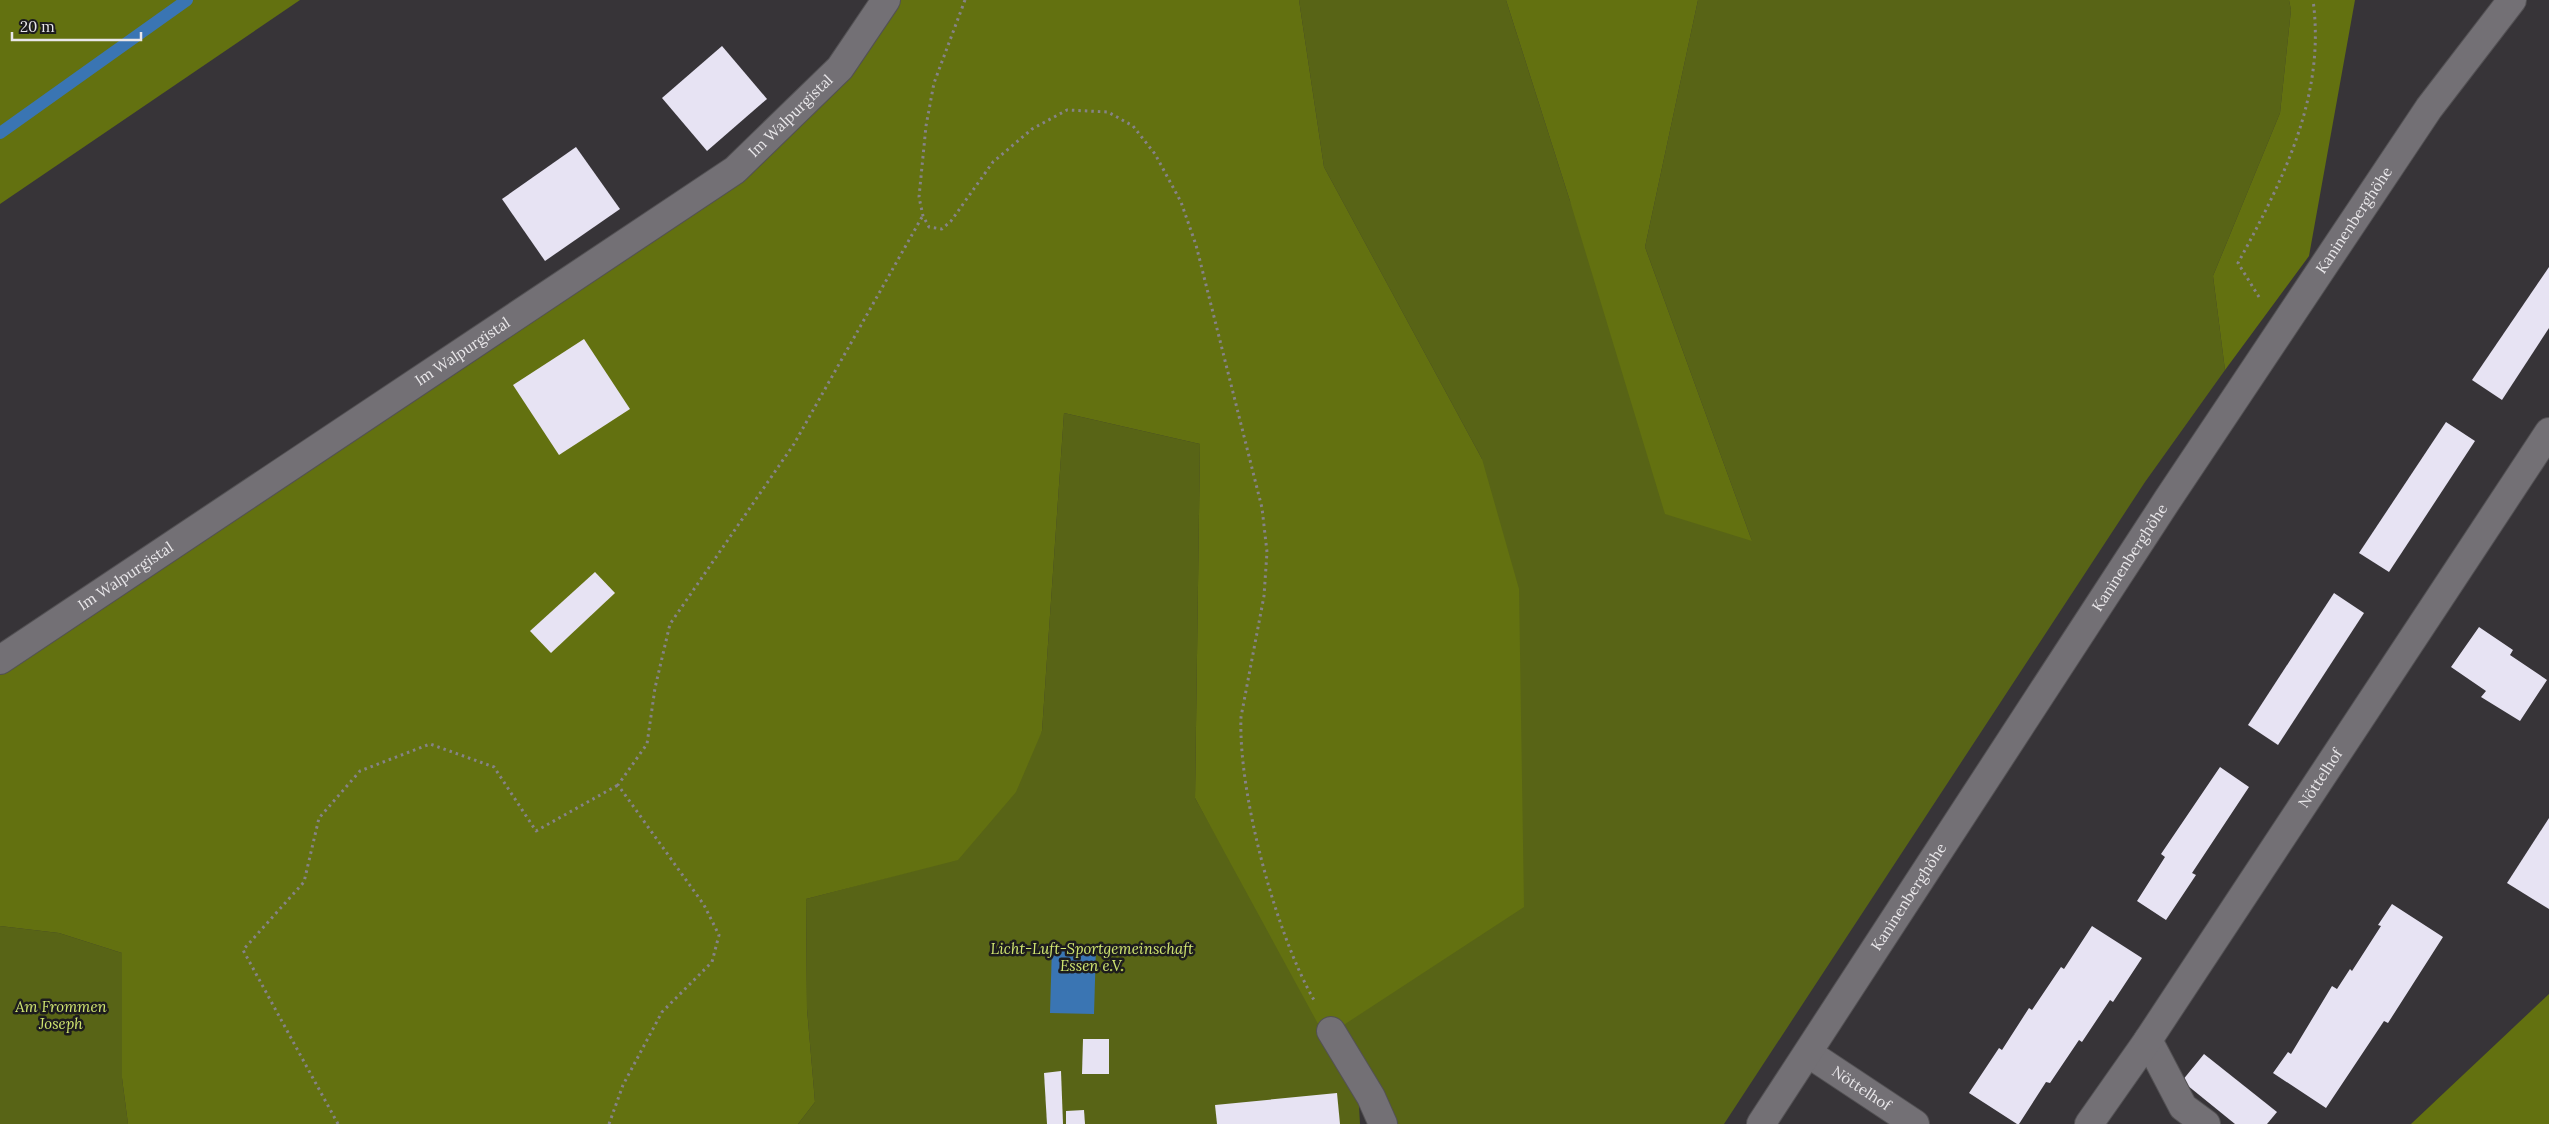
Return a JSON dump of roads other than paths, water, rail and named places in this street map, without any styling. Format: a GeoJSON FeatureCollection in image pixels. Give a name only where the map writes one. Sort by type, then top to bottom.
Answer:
{"type":"FeatureCollection","features":[{"type":"Feature","properties":{"kind":"street","name":"Im Walpurgistal"},"geometry":{"type":"LineString","coordinates":[[0,660],[735,170],[840,68],[886,0]]}},
{"type":"Feature","properties":{"kind":"street","name":"Kaninenberghöhe"},"geometry":{"type":"LineString","coordinates":[[1761,1124],[2168,499],[2430,108],[2512,0]]}},
{"type":"Feature","properties":{"kind":"street","name":"Nöttelhof"},"geometry":{"type":"LineString","coordinates":[[2089,1124],[2148,1040],[2549,432]]}},
{"type":"Feature","properties":{"kind":"street"},"geometry":{"type":"LineString","coordinates":[[1332,1031],[1371,1097],[1383,1124]]}},
{"type":"Feature","properties":{"kind":"street"},"geometry":{"type":"LineString","coordinates":[[2148,1040],[2183,1107],[2206,1124]]}},
{"type":"Feature","properties":{"kind":"street","name":"Nöttelhof"},"geometry":{"type":"LineString","coordinates":[[1808,1053],[1915,1124]]}},
{"type":"Feature","properties":{"kind":"water"},"geometry":{"type":"Polygon","coordinates":[[[1052,946],[1096,947],[1094,1014],[1050,1013],[1052,946]]]}},
{"type":"Feature","properties":{"kind":"waterway"},"geometry":{"type":"LineString","coordinates":[[0,133],[187,0]]}},
{"type":"Feature","properties":{"kind":"park label","name":"Licht-Luft-Sportgemeinschaft Essen e.V."},"geometry":{"type":"Point","coordinates":[1092,958]}},
{"type":"Feature","properties":{"kind":"park label","name":"Am Frommen Joseph"},"geometry":{"type":"Point","coordinates":[61,1016]}}]}
